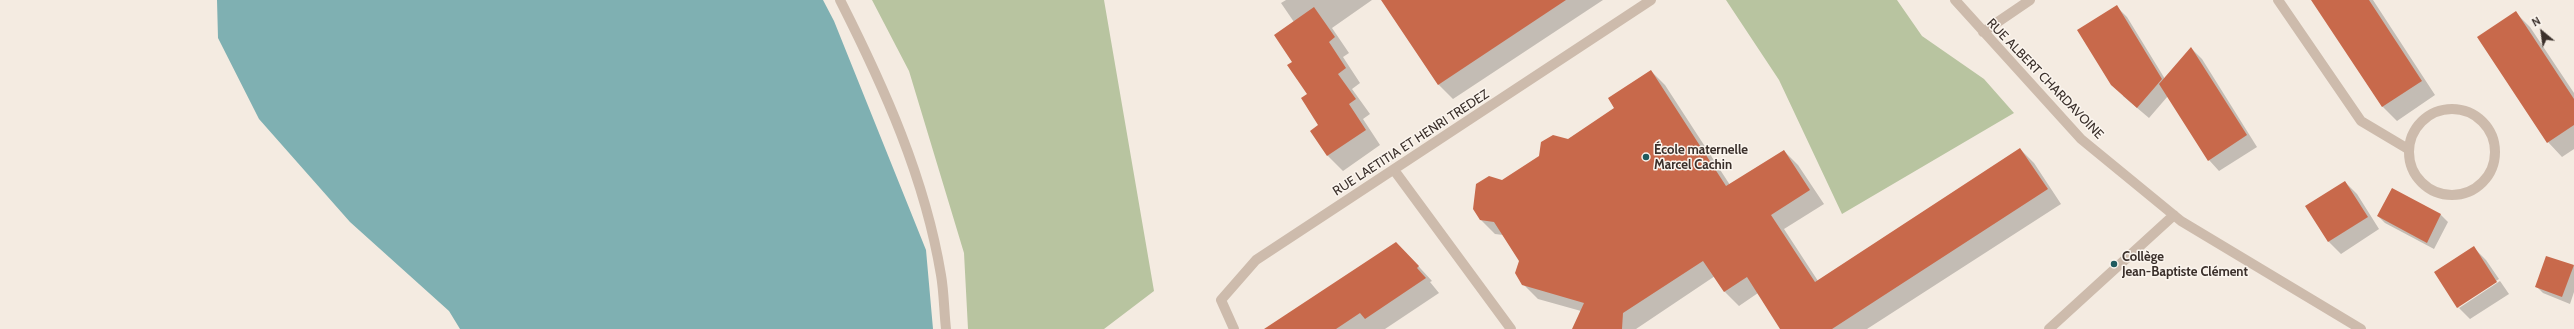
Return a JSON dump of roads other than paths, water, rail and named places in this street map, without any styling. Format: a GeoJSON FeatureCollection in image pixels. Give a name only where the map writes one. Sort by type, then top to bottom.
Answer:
{"type":"FeatureCollection","features":[{"type":"Feature","properties":{"kind":"street"},"geometry":{"type":"LineString","coordinates":[[840,0],[891,104],[924,203],[941,275],[946,329]]}},
{"type":"Feature","properties":{"kind":"street","name":"RUE LAETITIA ET HENRI TREDEZ"},"geometry":{"type":"LineString","coordinates":[[1234,329],[1221,300],[1256,260],[1652,0]]}},
{"type":"Feature","properties":{"kind":"street","name":"RUE ALBERT CHARDAVOINE"},"geometry":{"type":"LineString","coordinates":[[1955,0],[2081,139],[2174,215],[2361,329]]}},
{"type":"Feature","properties":{"kind":"street"},"geometry":{"type":"LineString","coordinates":[[1983,32],[2030,0]]}},
{"type":"Feature","properties":{"kind":"street"},"geometry":{"type":"LineString","coordinates":[[2278,0],[2361,121],[2408,149]]}},
{"type":"Feature","properties":{"kind":"street"},"geometry":{"type":"LineString","coordinates":[[2456,109],[2469,112],[2482,121],[2492,136],[2496,150],[2493,165],[2487,178],[2476,188],[2462,194],[2452,196],[2437,193],[2424,185],[2410,164],[2408,149],[2412,135],[2424,119],[2441,110],[2456,109]]}},
{"type":"Feature","properties":{"kind":"street"},"geometry":{"type":"LineString","coordinates":[[1394,170],[1511,329]]}},
{"type":"Feature","properties":{"kind":"street"},"geometry":{"type":"LineString","coordinates":[[2049,329],[2174,215]]}},
{"type":"Feature","properties":{"kind":"water"},"geometry":{"type":"Polygon","coordinates":[[[217,0],[823,0],[834,21],[926,250],[933,329],[460,329],[449,311],[350,222],[259,119],[218,38],[217,0]]]}},
{"type":"Feature","properties":{"kind":"place","name":"École maternelle Marcel Cachin"},"geometry":{"type":"Point","coordinates":[1646,157]}},
{"type":"Feature","properties":{"kind":"place","name":"Collège Jean-Baptiste Clément"},"geometry":{"type":"Point","coordinates":[2114,264]}}]}
